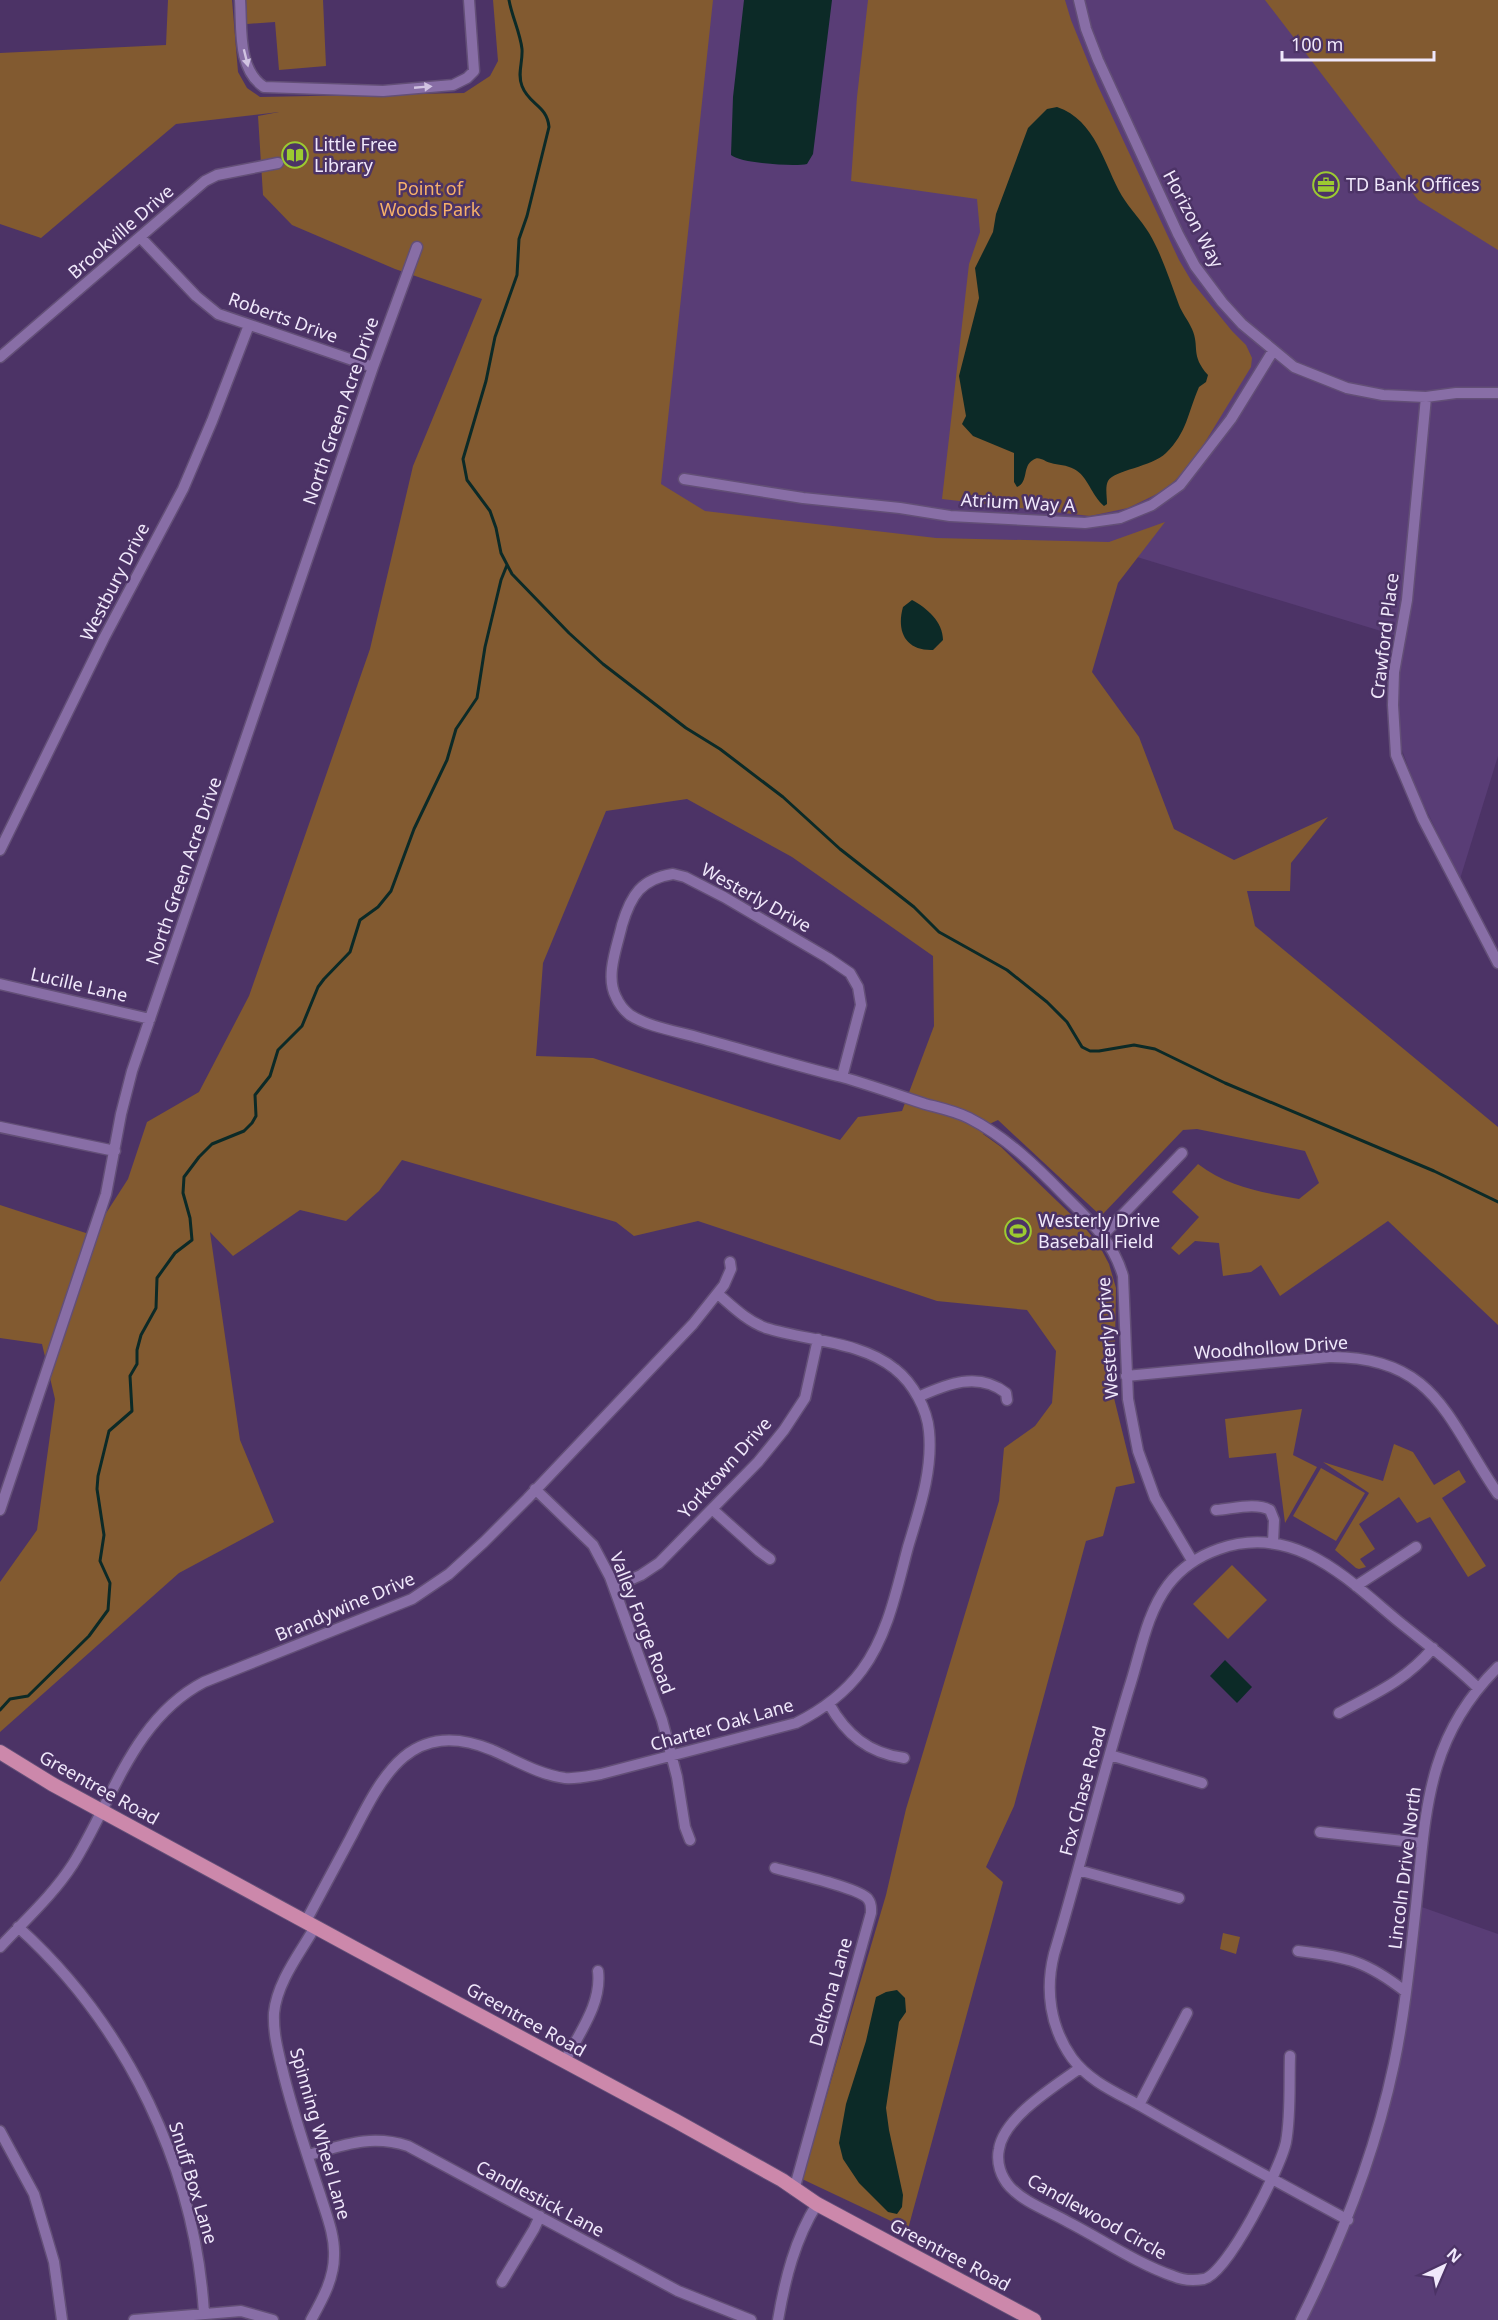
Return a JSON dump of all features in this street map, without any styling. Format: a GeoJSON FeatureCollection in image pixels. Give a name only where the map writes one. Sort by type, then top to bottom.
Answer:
{"type":"FeatureCollection","features":[{"type":"Feature","properties":{"kind":"main road","name":"Greentree Road"},"geometry":{"type":"LineString","coordinates":[[0,1752],[310,1924],[782,2180],[817,2204],[1034,2320]]}},
{"type":"Feature","properties":{"kind":"street"},"geometry":{"type":"LineString","coordinates":[[240,0],[244,59],[251,75],[264,87],[383,91],[453,85],[474,71],[469,0]]}},
{"type":"Feature","properties":{"kind":"street","name":"Horizon Way"},"geometry":{"type":"LineString","coordinates":[[1079,0],[1086,29],[1098,60],[1139,153],[1195,266],[1242,324],[1294,367],[1347,388],[1383,395],[1426,397],[1456,393],[1498,393]]}},
{"type":"Feature","properties":{"kind":"street","name":"Brookville Drive"},"geometry":{"type":"LineString","coordinates":[[0,357],[205,181],[217,175],[278,163]]}},
{"type":"Feature","properties":{"kind":"street","name":"Roberts Drive"},"geometry":{"type":"LineString","coordinates":[[140,237],[196,296],[218,314],[373,368]]}},
{"type":"Feature","properties":{"kind":"street","name":"North Green Acre Drive"},"geometry":{"type":"LineString","coordinates":[[0,1510],[106,1194],[121,1114],[132,1071],[373,368],[417,247]]}},
{"type":"Feature","properties":{"kind":"street","name":"Westbury Drive"},"geometry":{"type":"LineString","coordinates":[[0,850],[105,638],[183,489],[249,325]]}},
{"type":"Feature","properties":{"kind":"street","name":"Atrium Way A"},"geometry":{"type":"LineString","coordinates":[[684,478],[803,498],[909,509],[950,516],[1085,523],[1120,518],[1152,505],[1180,485],[1231,419],[1273,351]]}},
{"type":"Feature","properties":{"kind":"street","name":"Crawford Place"},"geometry":{"type":"LineString","coordinates":[[1426,397],[1407,600],[1394,672],[1396,755],[1424,819],[1498,963]]}},
{"type":"Feature","properties":{"kind":"street","name":"Westerly Drive"},"geometry":{"type":"LineString","coordinates":[[842,1077],[861,1005],[858,987],[850,974],[828,958],[685,877],[673,874],[657,877],[639,889],[623,923],[611,978],[616,998],[629,1014],[647,1022],[736,1049],[842,1077],[959,1114],[984,1126],[1013,1147],[1103,1235],[1118,1260],[1126,1293],[1126,1376],[1134,1434],[1148,1484],[1162,1512],[1193,1562]]}},
{"type":"Feature","properties":{"kind":"street","name":"Lucille Lane"},"geometry":{"type":"LineString","coordinates":[[0,984],[150,1019]]}},
{"type":"Feature","properties":{"kind":"street"},"geometry":{"type":"LineString","coordinates":[[0,1127],[115,1151]]}},
{"type":"Feature","properties":{"kind":"street"},"geometry":{"type":"LineString","coordinates":[[1103,1235],[1182,1153]]}},
{"type":"Feature","properties":{"kind":"street","name":"Brandywine Drive"},"geometry":{"type":"LineString","coordinates":[[0,1947],[66,1874],[146,1731],[162,1712],[182,1695],[217,1676],[314,1640],[418,1596],[443,1579],[535,1489],[683,1335],[718,1294],[729,1276],[730,1262]]}},
{"type":"Feature","properties":{"kind":"street","name":"Charter Oak Lane"},"geometry":{"type":"LineString","coordinates":[[310,1924],[377,1789],[393,1766],[415,1749],[441,1740],[465,1742],[491,1749],[552,1775],[577,1778],[783,1728],[809,1717],[829,1704],[854,1680],[870,1659],[882,1633],[905,1563],[924,1492],[929,1454],[929,1430],[918,1397],[896,1369],[873,1355],[757,1324],[718,1294]]}},
{"type":"Feature","properties":{"kind":"street","name":"Yorktown Drive"},"geometry":{"type":"LineString","coordinates":[[614,1587],[641,1575],[659,1563],[768,1451],[805,1398],[818,1339]]}},
{"type":"Feature","properties":{"kind":"street","name":"Woodhollow Drive"},"geometry":{"type":"LineString","coordinates":[[1126,1376],[1329,1357],[1354,1357],[1383,1363],[1407,1374],[1436,1398],[1498,1494]]}},
{"type":"Feature","properties":{"kind":"street"},"geometry":{"type":"LineString","coordinates":[[918,1397],[951,1383],[969,1381],[993,1385],[1006,1393],[1007,1400]]}},
{"type":"Feature","properties":{"kind":"street","name":"Valley Forge Road"},"geometry":{"type":"LineString","coordinates":[[535,1489],[593,1545],[614,1587],[673,1756],[685,1827],[690,1840]]}},
{"type":"Feature","properties":{"kind":"street"},"geometry":{"type":"LineString","coordinates":[[1216,1510],[1265,1507],[1270,1510],[1274,1520],[1272,1543]]}},
{"type":"Feature","properties":{"kind":"street"},"geometry":{"type":"LineString","coordinates":[[712,1509],[770,1559]]}},
{"type":"Feature","properties":{"kind":"street","name":"Fox Chase Road"},"geometry":{"type":"LineString","coordinates":[[1347,2220],[1138,2105],[1093,2079],[1080,2068],[1064,2046],[1053,2017],[1049,1985],[1054,1954],[1152,1614],[1176,1575],[1193,1562],[1227,1546],[1258,1542],[1290,1546],[1313,1556],[1356,1586],[1433,1648],[1478,1688]]}},
{"type":"Feature","properties":{"kind":"street"},"geometry":{"type":"LineString","coordinates":[[1356,1586],[1416,1547]]}},
{"type":"Feature","properties":{"kind":"street"},"geometry":{"type":"LineString","coordinates":[[1339,1713],[1406,1676],[1433,1648]]}},
{"type":"Feature","properties":{"kind":"street","name":"Lincoln Drive North"},"geometry":{"type":"LineString","coordinates":[[1301,2320],[1347,2220],[1381,2118],[1394,2062],[1406,1992],[1427,1806],[1438,1759],[1458,1716],[1478,1688],[1498,1667]]}},
{"type":"Feature","properties":{"kind":"street"},"geometry":{"type":"LineString","coordinates":[[829,1704],[838,1721],[852,1736],[890,1756],[904,1758]]}},
{"type":"Feature","properties":{"kind":"street"},"geometry":{"type":"LineString","coordinates":[[1110,1755],[1202,1783]]}},
{"type":"Feature","properties":{"kind":"street"},"geometry":{"type":"LineString","coordinates":[[1320,1832],[1422,1843]]}},
{"type":"Feature","properties":{"kind":"street","name":"Deltona Lane"},"geometry":{"type":"LineString","coordinates":[[775,1868],[854,1890],[868,1898],[871,1905],[871,1913],[794,2190]]}},
{"type":"Feature","properties":{"kind":"street"},"geometry":{"type":"LineString","coordinates":[[1078,1870],[1179,1898]]}},
{"type":"Feature","properties":{"kind":"street","name":"Spinning Wheel Lane"},"geometry":{"type":"LineString","coordinates":[[310,1924],[282,1985],[274,2012],[279,2057],[292,2107],[327,2215],[334,2255],[330,2280],[312,2320]]}},
{"type":"Feature","properties":{"kind":"street","name":"Snuff Box Lane"},"geometry":{"type":"LineString","coordinates":[[18,1928],[53,1962],[85,2001],[122,2053],[145,2094],[171,2154],[189,2215],[201,2272],[204,2313]]}},
{"type":"Feature","properties":{"kind":"street"},"geometry":{"type":"LineString","coordinates":[[1298,1951],[1339,1956],[1357,1961],[1384,1974],[1406,1992]]}},
{"type":"Feature","properties":{"kind":"street"},"geometry":{"type":"LineString","coordinates":[[565,2061],[595,2002],[599,1980],[598,1971]]}},
{"type":"Feature","properties":{"kind":"street"},"geometry":{"type":"LineString","coordinates":[[1138,2105],[1187,2013]]}},
{"type":"Feature","properties":{"kind":"street","name":"Candlewood Circle"},"geometry":{"type":"LineString","coordinates":[[1080,2068],[1023,2112],[1007,2130],[1002,2139],[998,2158],[1003,2178],[1009,2186],[1033,2203],[1150,2267],[1174,2277],[1195,2280],[1213,2275],[1221,2268],[1234,2249],[1282,2157],[1287,2135],[1290,2056]]}},
{"type":"Feature","properties":{"kind":"street"},"geometry":{"type":"LineString","coordinates":[[0,2131],[34,2194],[54,2262],[62,2320]]}},
{"type":"Feature","properties":{"kind":"street","name":"Candlestick Lane"},"geometry":{"type":"LineString","coordinates":[[308,2155],[368,2139],[394,2141],[408,2146],[678,2291],[751,2320]]}},
{"type":"Feature","properties":{"kind":"street"},"geometry":{"type":"LineString","coordinates":[[778,2320],[791,2262],[808,2218],[817,2204]]}},
{"type":"Feature","properties":{"kind":"street"},"geometry":{"type":"LineString","coordinates":[[502,2282],[540,2216]]}},
{"type":"Feature","properties":{"kind":"street"},"geometry":{"type":"LineString","coordinates":[[134,2320],[241,2311],[273,2320]]}},
{"type":"Feature","properties":{"kind":"shaded area"},"geometry":{"type":"Polygon","coordinates":[[[551,0],[1498,0],[1498,756],[1460,879],[1417,791],[1402,750],[1396,705],[1400,656],[1404,638],[1114,550],[657,567],[551,0]]]}},
{"type":"Feature","properties":{"kind":"shaded area"},"geometry":{"type":"Polygon","coordinates":[[[744,0],[832,0],[813,154],[807,164],[768,164],[731,155],[733,97],[744,0]]]}},
{"type":"Feature","properties":{"kind":"shaded area"},"geometry":{"type":"Polygon","coordinates":[[[1057,107],[1070,113],[1090,133],[1122,196],[1154,241],[1180,308],[1192,329],[1199,362],[1208,375],[1206,382],[1199,387],[1183,430],[1173,445],[1160,458],[1112,477],[1107,483],[1107,504],[1104,506],[1079,472],[1040,458],[1030,463],[1023,482],[1017,487],[1014,482],[1014,453],[973,436],[962,424],[966,416],[959,376],[979,298],[975,268],[993,232],[996,214],[1028,128],[1047,109],[1057,107]]]}},
{"type":"Feature","properties":{"kind":"shaded area"},"geometry":{"type":"Polygon","coordinates":[[[912,600],[928,611],[940,627],[943,640],[933,650],[916,647],[905,638],[902,632],[903,607],[912,600]]]}},
{"type":"Feature","properties":{"kind":"shaded area"},"geometry":{"type":"Polygon","coordinates":[[[1225,1660],[1252,1687],[1237,1703],[1210,1676],[1225,1660]]]}},
{"type":"Feature","properties":{"kind":"shaded area"},"geometry":{"type":"Polygon","coordinates":[[[1416,1905],[1498,1934],[1498,2320],[1301,2320],[1324,2273],[1388,2091],[1416,1905]]]}},
{"type":"Feature","properties":{"kind":"shaded area"},"geometry":{"type":"Polygon","coordinates":[[[897,1990],[905,1998],[906,2012],[899,2022],[886,2108],[903,2195],[902,2207],[897,2214],[888,2212],[859,2183],[843,2159],[839,2143],[846,2104],[866,2041],[876,1997],[897,1990]]]}},
{"type":"Feature","properties":{"kind":"green space","name":"Point of Woods Park"},"geometry":{"type":"Polygon","coordinates":[[[168,0],[232,0],[238,72],[247,88],[260,97],[464,93],[490,76],[498,61],[493,0],[713,0],[661,484],[705,511],[936,538],[1109,542],[1165,522],[1118,583],[1092,672],[1139,737],[1174,829],[1234,860],[1328,817],[1291,863],[1290,891],[1247,891],[1255,926],[1498,1127],[1498,1325],[1388,1221],[1280,1296],[1261,1265],[1251,1272],[1223,1276],[1219,1243],[1195,1241],[1179,1255],[1171,1248],[1199,1217],[1172,1192],[1198,1164],[1234,1184],[1299,1199],[1319,1183],[1305,1151],[1197,1129],[1183,1130],[1101,1216],[998,1120],[985,1126],[983,1134],[1001,1147],[1085,1228],[1099,1245],[1109,1264],[1116,1288],[1114,1398],[1135,1483],[1116,1487],[1103,1536],[1086,1541],[1014,1806],[986,1867],[1003,1882],[908,2229],[802,2179],[886,1895],[906,1809],[999,1501],[1004,1448],[1035,1426],[1052,1403],[1056,1351],[1027,1310],[937,1301],[698,1221],[634,1236],[616,1222],[402,1160],[379,1191],[346,1221],[300,1210],[233,1256],[210,1232],[240,1440],[274,1522],[179,1573],[0,1732],[0,1582],[37,1530],[55,1399],[42,1344],[0,1338],[0,1205],[92,1235],[128,1179],[147,1122],[199,1092],[249,996],[370,649],[413,466],[482,299],[395,269],[292,225],[263,195],[258,116],[279,112],[176,124],[41,238],[0,224],[0,53],[166,45],[168,0]],[[687,799],[606,811],[543,963],[536,1056],[593,1058],[840,1140],[858,1117],[902,1111],[934,1026],[933,956],[792,857],[687,799]]]}},
{"type":"Feature","properties":{"kind":"green space"},"geometry":{"type":"Polygon","coordinates":[[[246,0],[323,0],[326,66],[279,70],[275,22],[247,24],[246,0]]]}},
{"type":"Feature","properties":{"kind":"green space"},"geometry":{"type":"Polygon","coordinates":[[[868,0],[1065,0],[1097,84],[1179,260],[1192,282],[1246,345],[1252,358],[1251,367],[1196,457],[1163,491],[1128,508],[1090,516],[942,499],[969,264],[980,232],[977,199],[851,181],[857,97],[868,0]]]}},
{"type":"Feature","properties":{"kind":"green space"},"geometry":{"type":"Polygon","coordinates":[[[1265,0],[1498,0],[1498,250],[1418,200],[1265,0]]]}},
{"type":"Feature","properties":{"kind":"green space"},"geometry":{"type":"Polygon","coordinates":[[[1302,1409],[1293,1455],[1317,1467],[1285,1523],[1276,1453],[1229,1458],[1225,1419],[1302,1409]]]}},
{"type":"Feature","properties":{"kind":"green space"},"geometry":{"type":"Polygon","coordinates":[[[1394,1444],[1413,1452],[1434,1485],[1459,1470],[1466,1482],[1442,1498],[1486,1566],[1468,1577],[1430,1517],[1417,1523],[1399,1497],[1359,1524],[1375,1549],[1360,1559],[1366,1567],[1356,1568],[1335,1550],[1369,1493],[1323,1462],[1383,1481],[1394,1444]]]}},
{"type":"Feature","properties":{"kind":"green space"},"geometry":{"type":"Polygon","coordinates":[[[1321,1468],[1365,1493],[1336,1541],[1293,1516],[1321,1468]]]}},
{"type":"Feature","properties":{"kind":"green space"},"geometry":{"type":"Polygon","coordinates":[[[1232,1565],[1267,1600],[1228,1639],[1193,1604],[1232,1565]]]}},
{"type":"Feature","properties":{"kind":"green space"},"geometry":{"type":"Polygon","coordinates":[[[1223,1933],[1240,1937],[1236,1954],[1220,1949],[1223,1933]]]}},
{"type":"Feature","properties":{"kind":"waterway"},"geometry":{"type":"LineString","coordinates":[[509,0],[522,49],[520,77],[522,86],[545,114],[549,127],[519,239],[517,275],[495,337],[486,381],[463,459],[467,480],[490,511],[501,553],[512,574],[569,633],[603,664],[686,728],[720,749],[783,797],[840,849],[914,907],[939,932],[1007,970],[1047,1002],[1067,1022],[1082,1047],[1090,1051],[1134,1045],[1155,1049],[1225,1083],[1434,1171],[1498,1202]]}},
{"type":"Feature","properties":{"kind":"waterway"},"geometry":{"type":"LineString","coordinates":[[0,1710],[10,1699],[28,1696],[89,1636],[108,1610],[110,1583],[100,1561],[104,1535],[97,1489],[98,1476],[109,1431],[132,1411],[130,1376],[137,1364],[137,1350],[141,1335],[156,1308],[157,1278],[175,1253],[192,1240],[190,1218],[183,1193],[184,1177],[212,1144],[244,1131],[252,1123],[256,1116],[255,1095],[270,1076],[278,1050],[302,1026],[318,987],[350,952],[360,920],[378,907],[391,891],[414,829],[447,760],[456,729],[477,698],[485,647],[501,580],[507,565]]}},
{"type":"Feature","properties":{"kind":"place","name":"Little Free Library"},"geometry":{"type":"Point","coordinates":[295,155]}},
{"type":"Feature","properties":{"kind":"place","name":"TD Bank Offices"},"geometry":{"type":"Point","coordinates":[1326,185]}},
{"type":"Feature","properties":{"kind":"place","name":"Westerly Drive Baseball Field"},"geometry":{"type":"Point","coordinates":[1018,1231]}}]}
